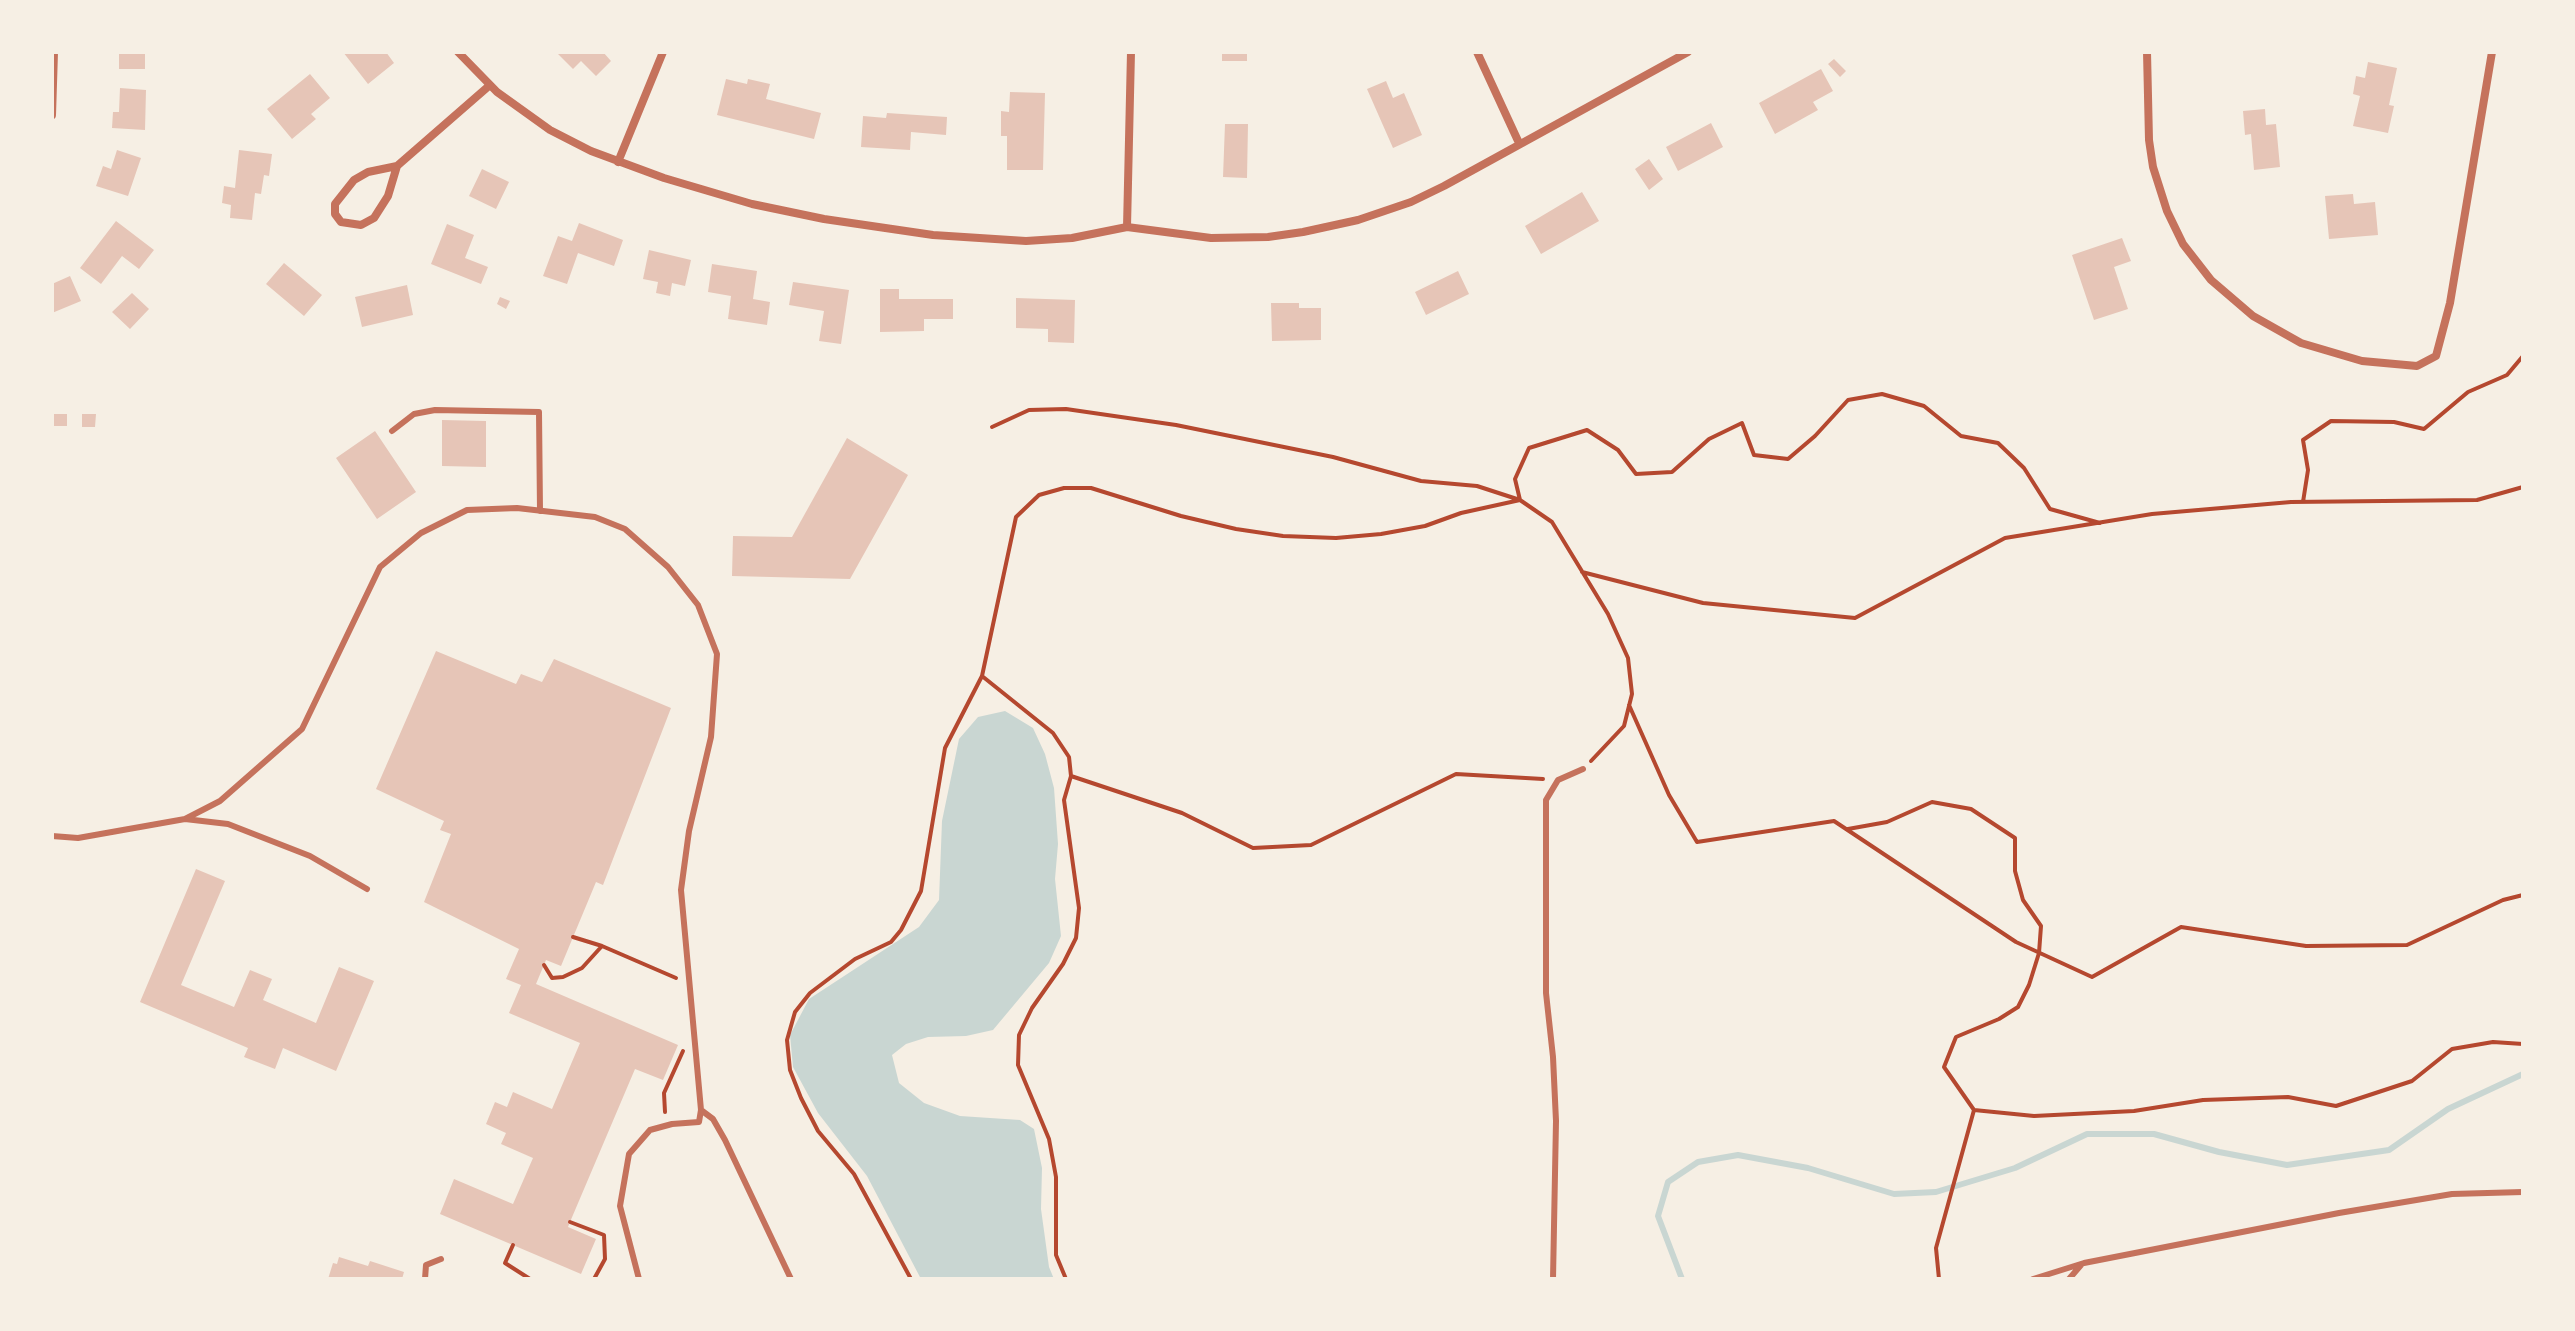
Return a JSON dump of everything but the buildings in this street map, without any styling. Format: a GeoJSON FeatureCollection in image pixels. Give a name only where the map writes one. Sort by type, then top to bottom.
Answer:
{"type":"FeatureCollection","features":[{"type":"Feature","properties":{"kind":"street"},"geometry":{"type":"LineString","coordinates":[[52,115],[54,52]]}},
{"type":"Feature","properties":{"kind":"street"},"geometry":{"type":"LineString","coordinates":[[458,52],[490,85],[526,115],[550,130],[618,162],[752,204],[888,229],[1026,241],[1072,238],[1127,227],[1183,236],[1231,239],[1286,235],[1332,227],[1411,202],[1688,52]]}},
{"type":"Feature","properties":{"kind":"street"},"geometry":{"type":"LineString","coordinates":[[618,162],[663,52]]}},
{"type":"Feature","properties":{"kind":"street"},"geometry":{"type":"LineString","coordinates":[[1127,227],[1131,52]]}},
{"type":"Feature","properties":{"kind":"street"},"geometry":{"type":"LineString","coordinates":[[1477,52],[1519,143]]}},
{"type":"Feature","properties":{"kind":"street"},"geometry":{"type":"LineString","coordinates":[[2147,52],[2149,140],[2153,167],[2167,211],[2183,244],[2211,280],[2253,316],[2301,343],[2371,363],[2408,366],[2417,366],[2436,356],[2463,233],[2492,52]]}},
{"type":"Feature","properties":{"kind":"street"},"geometry":{"type":"LineString","coordinates":[[397,166],[388,196],[374,218],[361,225],[341,222],[335,214],[335,204],[354,180],[368,172],[397,166],[490,85]]}},
{"type":"Feature","properties":{"kind":"lane"},"geometry":{"type":"LineString","coordinates":[[392,431],[414,414],[435,410],[539,412],[540,511]]}},
{"type":"Feature","properties":{"kind":"lane"},"geometry":{"type":"LineString","coordinates":[[185,819],[220,801],[302,729],[380,567],[421,533],[467,510],[540,511],[595,517],[625,529],[668,567],[698,605],[717,654],[711,737],[689,831],[681,890],[701,1110],[699,1122],[650,1130],[629,1154],[620,1206],[639,1279]]}},
{"type":"Feature","properties":{"kind":"lane"},"geometry":{"type":"LineString","coordinates":[[1553,1279],[1556,1121],[1546,993],[1546,800],[1558,780],[1583,769]]}},
{"type":"Feature","properties":{"kind":"lane"},"geometry":{"type":"LineString","coordinates":[[52,836],[78,838],[185,819],[228,824],[310,856],[367,889]]}},
{"type":"Feature","properties":{"kind":"lane"},"geometry":{"type":"LineString","coordinates":[[701,1110],[713,1119],[725,1140],[791,1279]]}},
{"type":"Feature","properties":{"kind":"lane"},"geometry":{"type":"LineString","coordinates":[[2033,1279],[2084,1263],[2199,1238],[2452,1194],[2523,1192]]}},
{"type":"Feature","properties":{"kind":"lane"},"geometry":{"type":"LineString","coordinates":[[425,1279],[426,1265],[441,1259]]}},
{"type":"Feature","properties":{"kind":"lane"},"geometry":{"type":"LineString","coordinates":[[2069,1279],[2084,1263]]}},
{"type":"Feature","properties":{"kind":"path"},"geometry":{"type":"LineString","coordinates":[[2303,502],[2308,470],[2303,440],[2331,421],[2394,422],[2424,429],[2468,392],[2507,375],[2523,356]]}},
{"type":"Feature","properties":{"kind":"path"},"geometry":{"type":"LineString","coordinates":[[1520,500],[1515,479],[1529,448],[1587,430],[1618,450],[1636,474],[1672,472],[1709,439],[1742,423],[1754,455],[1788,459],[1815,436],[1848,400],[1882,394],[1924,406],[1961,436],[1998,443],[2024,468],[2050,509],[2100,523]]}},
{"type":"Feature","properties":{"kind":"path"},"geometry":{"type":"LineString","coordinates":[[992,427],[1029,410],[1066,409],[1176,425],[1333,457],[1421,481],[1477,486],[1520,500],[1552,522],[1608,614],[1628,658],[1632,694],[1624,726],[1583,769]]}},
{"type":"Feature","properties":{"kind":"path"},"geometry":{"type":"LineString","coordinates":[[1582,572],[1703,603],[1855,618],[2005,538],[2152,514],[2303,502],[2477,500],[2523,487]]}},
{"type":"Feature","properties":{"kind":"path"},"geometry":{"type":"LineString","coordinates":[[911,1279],[854,1174],[812,1120],[790,1070],[787,1040],[795,1012],[810,993],[855,959],[891,942],[901,930],[921,891],[945,748],[982,676],[1016,517],[1039,495],[1064,488],[1091,488],[1181,516],[1236,529],[1283,536],[1336,538],[1425,526],[1461,513],[1520,500]]}},
{"type":"Feature","properties":{"kind":"path"},"geometry":{"type":"LineString","coordinates":[[982,676],[1053,733],[1069,757],[1071,776],[1064,800],[1079,908],[1076,938],[1063,964],[1032,1008],[1019,1035],[1018,1065],[1049,1139],[1056,1177],[1056,1255],[1066,1279]]}},
{"type":"Feature","properties":{"kind":"path"},"geometry":{"type":"LineString","coordinates":[[1629,705],[1669,795],[1697,842],[1834,821],[2016,942],[2092,977],[2181,927],[2306,946],[2407,945],[2503,900],[2523,895]]}},
{"type":"Feature","properties":{"kind":"path"},"geometry":{"type":"LineString","coordinates":[[1071,776],[1182,813],[1253,848],[1311,845],[1456,774],[1558,780]]}},
{"type":"Feature","properties":{"kind":"path"},"geometry":{"type":"LineString","coordinates":[[1847,829],[1887,822],[1932,802],[1971,809],[2015,838],[2015,871],[2023,900],[2041,926],[2039,953],[2018,1007],[1999,1019],[1956,1037],[1944,1067],[1974,1110],[2034,1116],[2134,1111],[2203,1100],[2288,1097],[2336,1106],[2412,1081],[2452,1049],[2493,1042],[2523,1044]]}},
{"type":"Feature","properties":{"kind":"path"},"geometry":{"type":"LineString","coordinates":[[573,937],[676,978]]}},
{"type":"Feature","properties":{"kind":"path"},"geometry":{"type":"LineString","coordinates":[[544,965],[552,978],[563,977],[582,968],[602,946]]}},
{"type":"Feature","properties":{"kind":"path"},"geometry":{"type":"LineString","coordinates":[[665,1112],[664,1093],[683,1051],[681,1042]]}},
{"type":"Feature","properties":{"kind":"path"},"geometry":{"type":"LineString","coordinates":[[1939,1279],[1936,1248],[1974,1110]]}},
{"type":"Feature","properties":{"kind":"path"},"geometry":{"type":"LineString","coordinates":[[570,1222],[604,1235],[605,1259],[594,1279]]}},
{"type":"Feature","properties":{"kind":"path"},"geometry":{"type":"LineString","coordinates":[[513,1245],[505,1263],[530,1279]]}},
{"type":"Feature","properties":{"kind":"shaded area"},"geometry":{"type":"Polygon","coordinates":[[[1005,711],[1033,728],[1045,754],[1054,788],[1058,844],[1055,879],[1061,936],[1049,963],[993,1030],[966,1036],[928,1037],[906,1044],[892,1055],[899,1083],[924,1103],[960,1116],[1020,1120],[1034,1129],[1042,1168],[1041,1209],[1049,1267],[1054,1279],[921,1279],[867,1176],[818,1113],[793,1067],[790,1035],[809,999],[919,927],[939,900],[942,821],[959,739],[978,717],[1005,711]]]}},
{"type":"Feature","properties":{"kind":"waterway"},"geometry":{"type":"LineString","coordinates":[[1682,1279],[1658,1216],[1668,1182],[1698,1162],[1738,1155],[1808,1168],[1894,1194],[1936,1192],[2015,1168],[2087,1134],[2154,1134],[2219,1152],[2287,1165],[2389,1150],[2448,1109],[2523,1074]]}}]}
